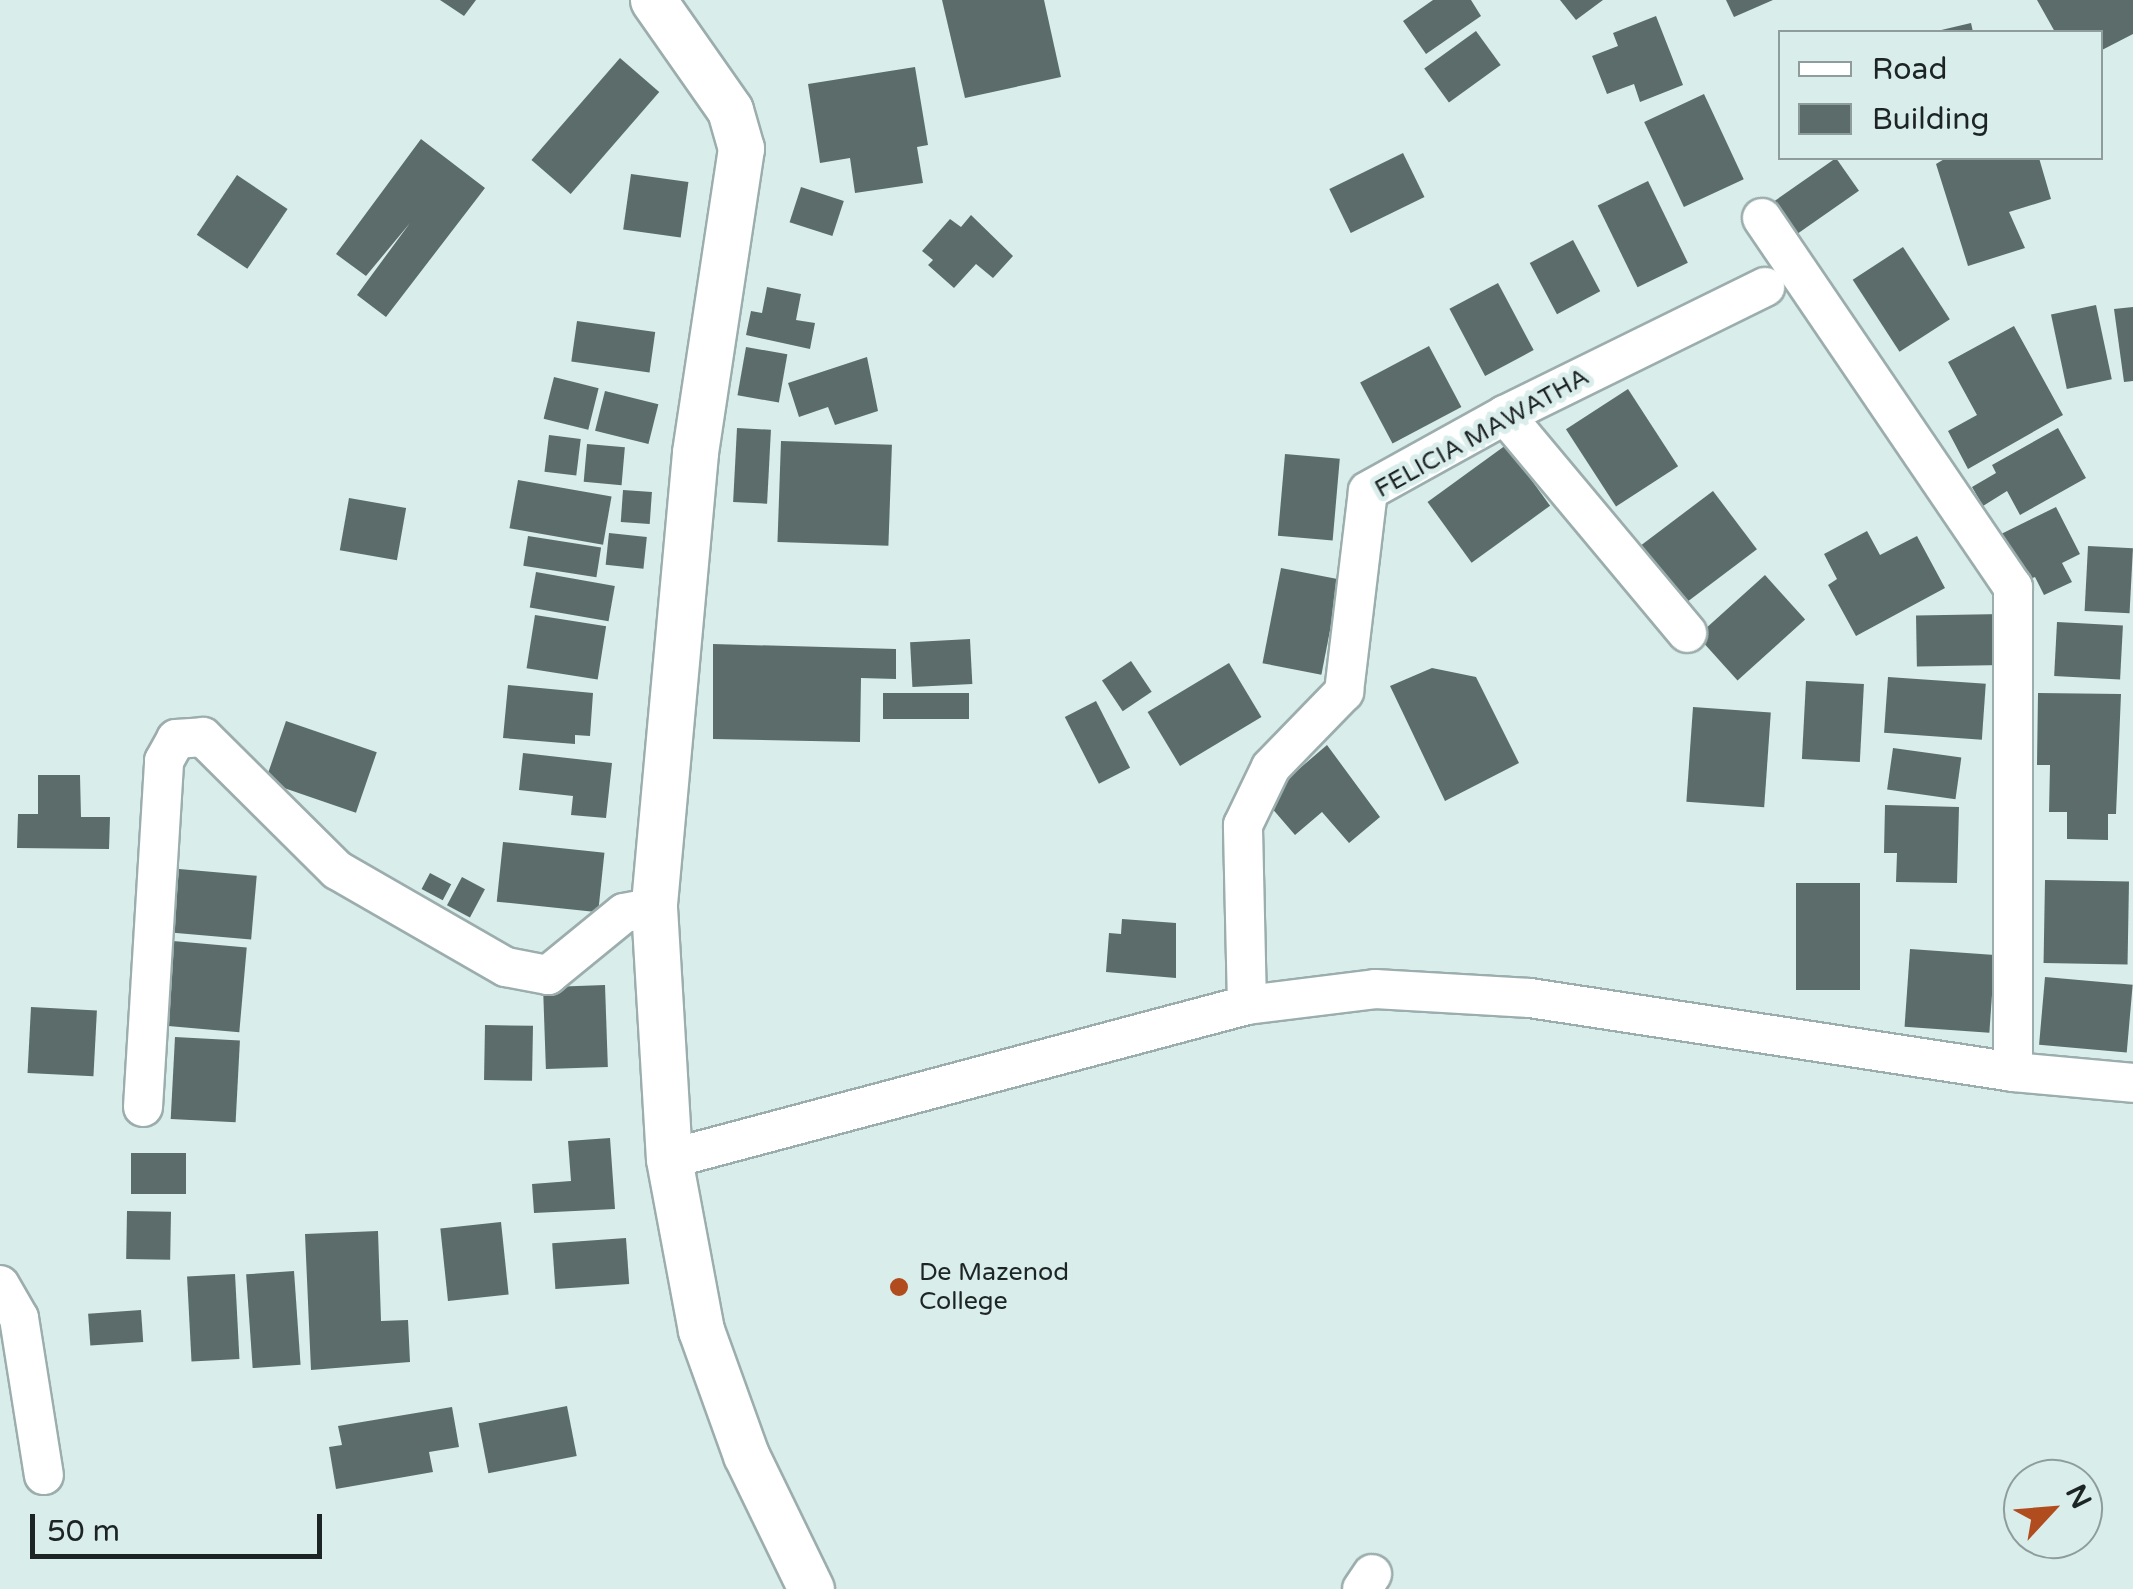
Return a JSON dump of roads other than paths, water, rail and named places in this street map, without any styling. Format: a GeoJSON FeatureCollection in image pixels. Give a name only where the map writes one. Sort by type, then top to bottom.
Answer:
{"type":"FeatureCollection","features":[{"type":"Feature","properties":{"kind":"street"},"geometry":{"type":"LineString","coordinates":[[653,0],[730,110],[742,148],[696,454],[654,907],[669,1159],[701,1330],[746,1455],[811,1589]]}},
{"type":"Feature","properties":{"kind":"street"},"geometry":{"type":"LineString","coordinates":[[1762,218],[2013,587],[2013,1072]]}},
{"type":"Feature","properties":{"kind":"street","name":"FELICIA MAWATHA"},"geometry":{"type":"LineString","coordinates":[[1247,1006],[1243,825],[1270,767],[1344,692],[1368,491],[1505,415],[1765,287]]}},
{"type":"Feature","properties":{"kind":"street"},"geometry":{"type":"LineString","coordinates":[[1505,415],[1687,633]]}},
{"type":"Feature","properties":{"kind":"street"},"geometry":{"type":"LineString","coordinates":[[143,1107],[164,761],[176,739],[204,736],[337,870],[506,967],[548,975],[624,913],[654,907]]}},
{"type":"Feature","properties":{"kind":"street"},"geometry":{"type":"LineString","coordinates":[[669,1159],[1247,1006],[1376,989],[1530,998],[2013,1072],[2133,1083]]}},
{"type":"Feature","properties":{"kind":"street"},"geometry":{"type":"LineString","coordinates":[[0,1285],[19,1318],[44,1475]]}},
{"type":"Feature","properties":{"kind":"place","name":"De Mazenod College"},"geometry":{"type":"Point","coordinates":[899,1287]}}]}
